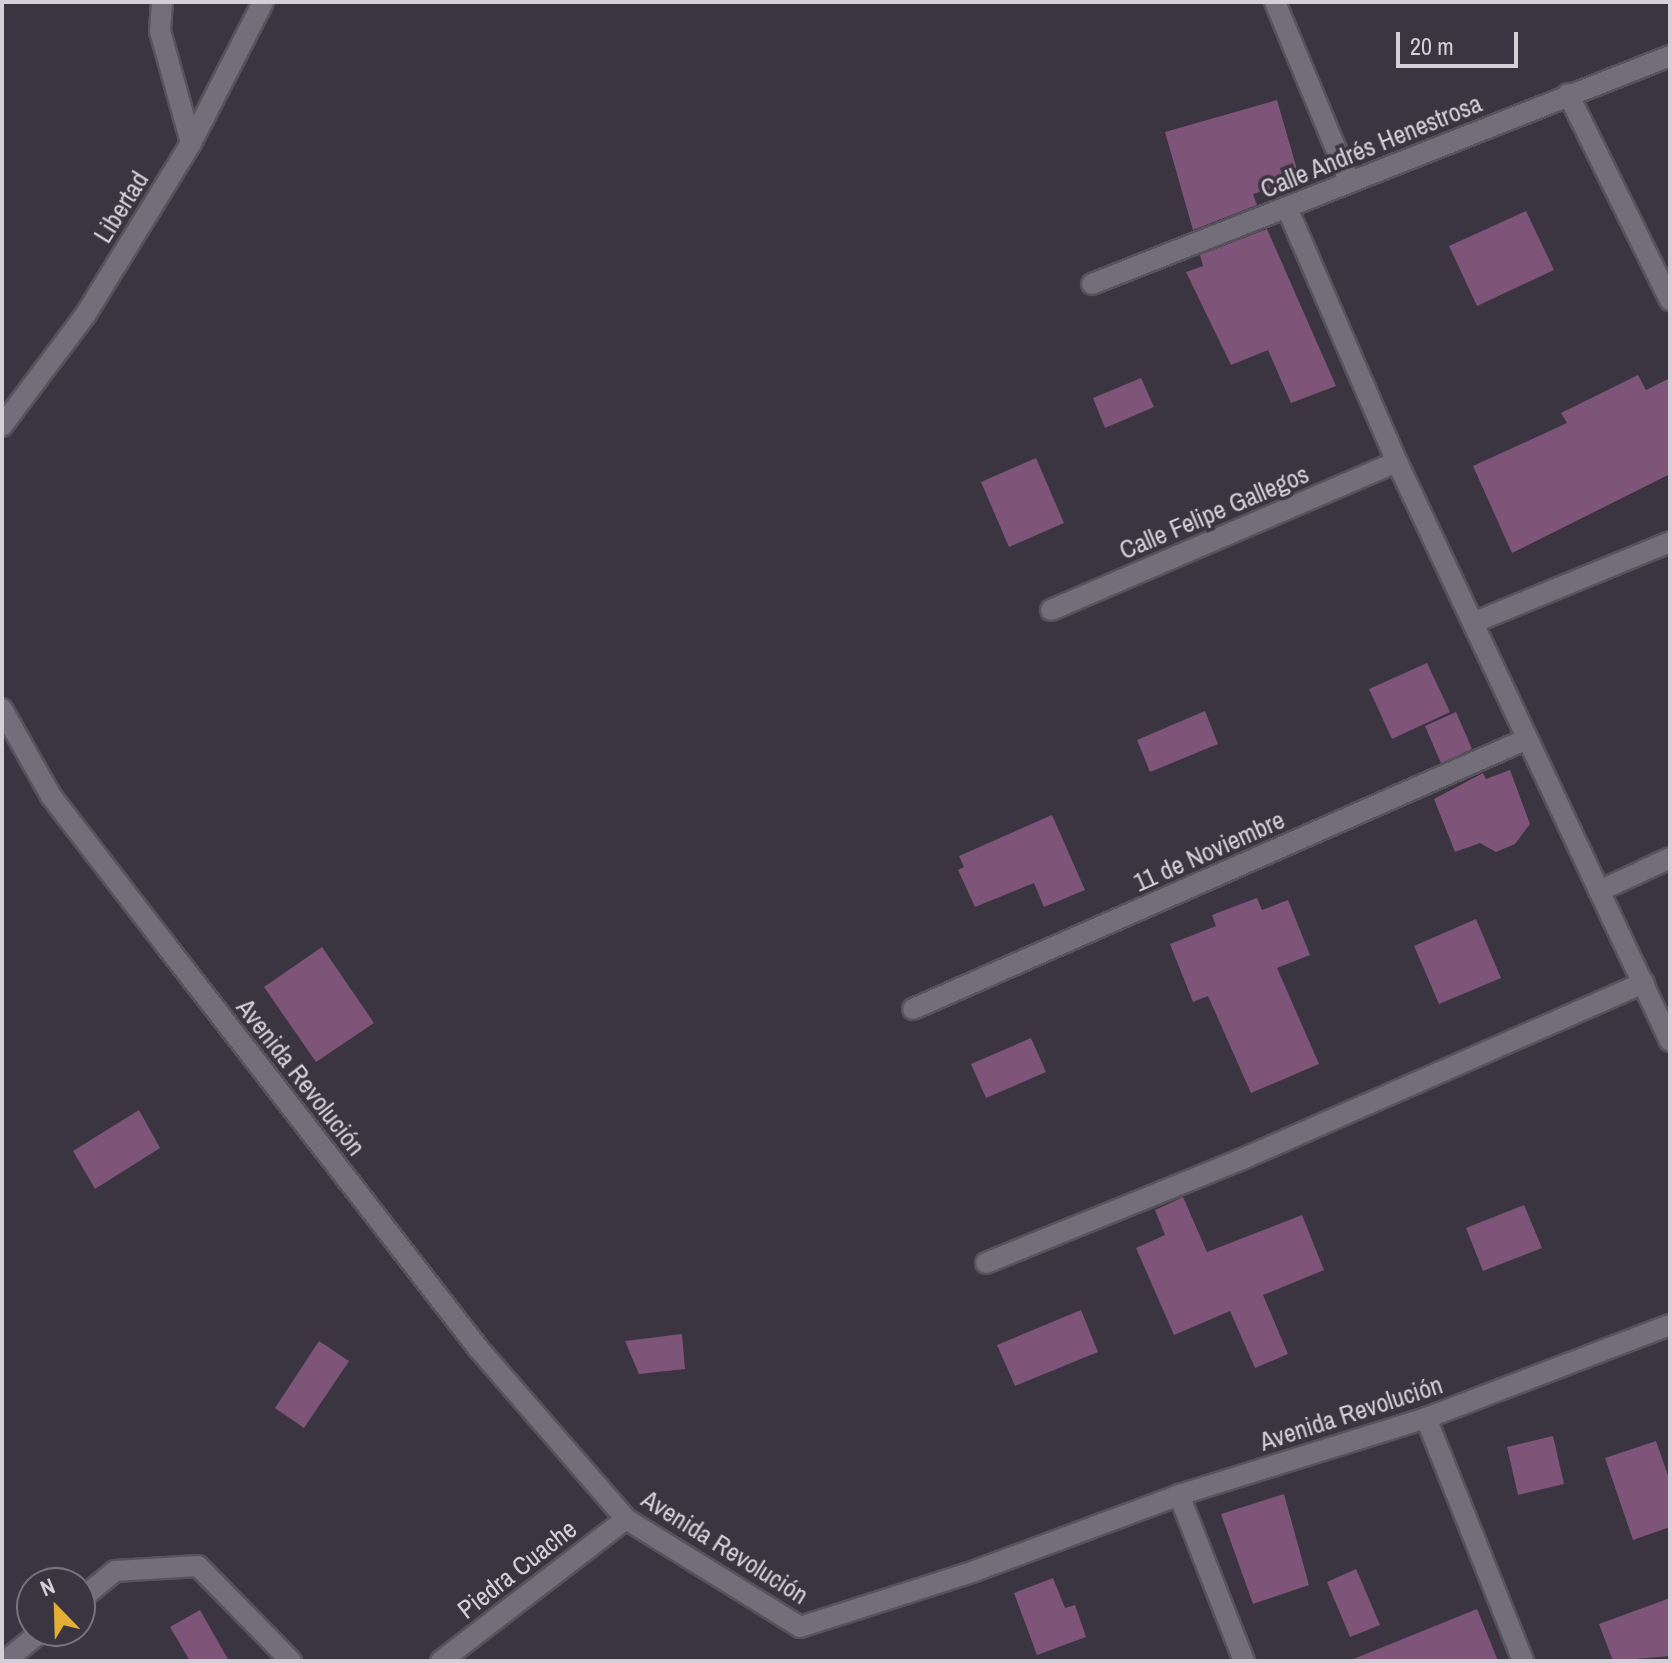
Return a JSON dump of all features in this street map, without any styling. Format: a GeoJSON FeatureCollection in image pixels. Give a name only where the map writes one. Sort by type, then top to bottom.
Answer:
{"type":"FeatureCollection","features":[{"type":"Feature","properties":{"kind":"street"},"geometry":{"type":"LineString","coordinates":[[162,2],[160,31],[191,143]]}},
{"type":"Feature","properties":{"kind":"street","name":"Libertad"},"geometry":{"type":"LineString","coordinates":[[2,426],[86,314],[191,143],[263,2]]}},
{"type":"Feature","properties":{"kind":"street"},"geometry":{"type":"LineString","coordinates":[[1275,2],[1349,181]]}},
{"type":"Feature","properties":{"kind":"street","name":"Calle Andrés Henestrosa"},"geometry":{"type":"LineString","coordinates":[[1092,284],[1670,56]]}},
{"type":"Feature","properties":{"kind":"street"},"geometry":{"type":"LineString","coordinates":[[1568,94],[1670,300]]}},
{"type":"Feature","properties":{"kind":"street"},"geometry":{"type":"LineString","coordinates":[[1287,208],[1397,462],[1670,1041]]}},
{"type":"Feature","properties":{"kind":"street","name":"Calle Felipe Gallegos"},"geometry":{"type":"LineString","coordinates":[[1051,610],[1397,462]]}},
{"type":"Feature","properties":{"kind":"street"},"geometry":{"type":"LineString","coordinates":[[1475,622],[1670,542]]}},
{"type":"Feature","properties":{"kind":"street","name":"Avenida Revolución"},"geometry":{"type":"LineString","coordinates":[[2,709],[51,796],[136,907],[478,1348],[626,1519],[800,1627],[975,1571],[1179,1495],[1426,1418],[1670,1325]]}},
{"type":"Feature","properties":{"kind":"street","name":"11 de Noviembre"},"geometry":{"type":"LineString","coordinates":[[913,1009],[1527,739]]}},
{"type":"Feature","properties":{"kind":"street"},"geometry":{"type":"LineString","coordinates":[[1599,891],[1670,858]]}},
{"type":"Feature","properties":{"kind":"street"},"geometry":{"type":"LineString","coordinates":[[986,1263],[1240,1160],[1644,983]]}},
{"type":"Feature","properties":{"kind":"street"},"geometry":{"type":"LineString","coordinates":[[1426,1418],[1523,1661]]}},
{"type":"Feature","properties":{"kind":"street"},"geometry":{"type":"LineString","coordinates":[[1179,1495],[1244,1661]]}},
{"type":"Feature","properties":{"kind":"street","name":"Piedra Cuache"},"geometry":{"type":"LineString","coordinates":[[441,1661],[626,1519]]}},
{"type":"Feature","properties":{"kind":"street"},"geometry":{"type":"LineString","coordinates":[[96,1587],[115,1571],[198,1566],[291,1661]]}},
{"type":"Feature","properties":{"kind":"street"},"geometry":{"type":"LineString","coordinates":[[5,1661],[22,1647]]}},
{"type":"Feature","properties":{"kind":"building"},"geometry":{"type":"Polygon","coordinates":[[[1277,100],[1300,180],[1253,194],[1257,205],[1193,230],[1165,132],[1277,100]]]}},
{"type":"Feature","properties":{"kind":"building"},"geometry":{"type":"Polygon","coordinates":[[[1526,211],[1554,270],[1477,306],[1449,246],[1526,211]]]}},
{"type":"Feature","properties":{"kind":"building"},"geometry":{"type":"Polygon","coordinates":[[[1267,229],[1336,386],[1291,403],[1268,350],[1231,365],[1186,272],[1203,266],[1200,255],[1267,229]]]}},
{"type":"Feature","properties":{"kind":"building"},"geometry":{"type":"Polygon","coordinates":[[[1638,375],[1646,390],[1670,378],[1670,474],[1512,553],[1473,466],[1567,423],[1561,413],[1638,375]]]}},
{"type":"Feature","properties":{"kind":"building"},"geometry":{"type":"Polygon","coordinates":[[[1141,378],[1154,407],[1105,428],[1093,398],[1141,378]]]}},
{"type":"Feature","properties":{"kind":"building"},"geometry":{"type":"Polygon","coordinates":[[[1036,458],[1064,523],[1009,547],[981,482],[1036,458]]]}},
{"type":"Feature","properties":{"kind":"building"},"geometry":{"type":"Polygon","coordinates":[[[1427,663],[1450,712],[1392,739],[1369,689],[1427,663]]]}},
{"type":"Feature","properties":{"kind":"building"},"geometry":{"type":"Polygon","coordinates":[[[1205,711],[1218,744],[1150,772],[1137,740],[1205,711]]]}},
{"type":"Feature","properties":{"kind":"building"},"geometry":{"type":"Polygon","coordinates":[[[1456,712],[1472,749],[1441,763],[1425,726],[1456,712]]]}},
{"type":"Feature","properties":{"kind":"building"},"geometry":{"type":"Polygon","coordinates":[[[1510,770],[1530,824],[1515,844],[1496,852],[1480,843],[1455,852],[1434,799],[1483,773],[1486,779],[1510,770]]]}},
{"type":"Feature","properties":{"kind":"building"},"geometry":{"type":"Polygon","coordinates":[[[1052,815],[1085,890],[1044,907],[1034,883],[975,907],[958,870],[964,867],[959,856],[1052,815]]]}},
{"type":"Feature","properties":{"kind":"building"},"geometry":{"type":"Polygon","coordinates":[[[1257,898],[1262,910],[1288,900],[1310,955],[1277,968],[1319,1064],[1251,1093],[1208,996],[1193,1002],[1170,944],[1216,926],[1212,915],[1257,898]]]}},
{"type":"Feature","properties":{"kind":"building"},"geometry":{"type":"Polygon","coordinates":[[[1476,919],[1501,978],[1439,1004],[1414,946],[1476,919]]]}},
{"type":"Feature","properties":{"kind":"building"},"geometry":{"type":"Polygon","coordinates":[[[322,947],[374,1023],[316,1062],[264,987],[322,947]]]}},
{"type":"Feature","properties":{"kind":"building"},"geometry":{"type":"Polygon","coordinates":[[[1031,1038],[1046,1072],[986,1098],[971,1064],[1031,1038]]]}},
{"type":"Feature","properties":{"kind":"building"},"geometry":{"type":"Polygon","coordinates":[[[139,1110],[160,1148],[95,1189],[73,1151],[139,1110]]]}},
{"type":"Feature","properties":{"kind":"building"},"geometry":{"type":"Polygon","coordinates":[[[1183,1197],[1207,1252],[1302,1215],[1324,1270],[1263,1295],[1288,1354],[1255,1368],[1230,1311],[1174,1335],[1136,1248],[1165,1235],[1155,1210],[1183,1197]]]}},
{"type":"Feature","properties":{"kind":"building"},"geometry":{"type":"Polygon","coordinates":[[[1524,1205],[1542,1248],[1483,1271],[1466,1228],[1524,1205]]]}},
{"type":"Feature","properties":{"kind":"building"},"geometry":{"type":"Polygon","coordinates":[[[1081,1310],[1098,1352],[1015,1386],[997,1345],[1081,1310]]]}},
{"type":"Feature","properties":{"kind":"building"},"geometry":{"type":"Polygon","coordinates":[[[682,1334],[685,1369],[639,1374],[625,1341],[682,1334]]]}},
{"type":"Feature","properties":{"kind":"building"},"geometry":{"type":"Polygon","coordinates":[[[319,1341],[349,1361],[304,1428],[275,1408],[319,1341]]]}},
{"type":"Feature","properties":{"kind":"building"},"geometry":{"type":"Polygon","coordinates":[[[1553,1436],[1564,1484],[1518,1495],[1507,1447],[1553,1436]]]}},
{"type":"Feature","properties":{"kind":"building"},"geometry":{"type":"Polygon","coordinates":[[[1656,1441],[1670,1481],[1670,1527],[1633,1540],[1605,1458],[1656,1441]]]}},
{"type":"Feature","properties":{"kind":"building"},"geometry":{"type":"Polygon","coordinates":[[[1284,1494],[1309,1585],[1253,1604],[1221,1514],[1284,1494]]]}},
{"type":"Feature","properties":{"kind":"building"},"geometry":{"type":"Polygon","coordinates":[[[1356,1569],[1380,1625],[1350,1637],[1327,1582],[1356,1569]]]}},
{"type":"Feature","properties":{"kind":"building"},"geometry":{"type":"Polygon","coordinates":[[[1053,1578],[1065,1608],[1075,1605],[1086,1637],[1037,1655],[1014,1593],[1053,1578]]]}},
{"type":"Feature","properties":{"kind":"building"},"geometry":{"type":"Polygon","coordinates":[[[1670,1598],[1670,1656],[1613,1661],[1599,1624],[1670,1598]]]}},
{"type":"Feature","properties":{"kind":"building"},"geometry":{"type":"Polygon","coordinates":[[[1477,1609],[1498,1661],[1351,1661],[1351,1660],[1477,1609]]]}},
{"type":"Feature","properties":{"kind":"building"},"geometry":{"type":"Polygon","coordinates":[[[200,1610],[229,1661],[190,1661],[170,1627],[200,1610]]]}}]}
